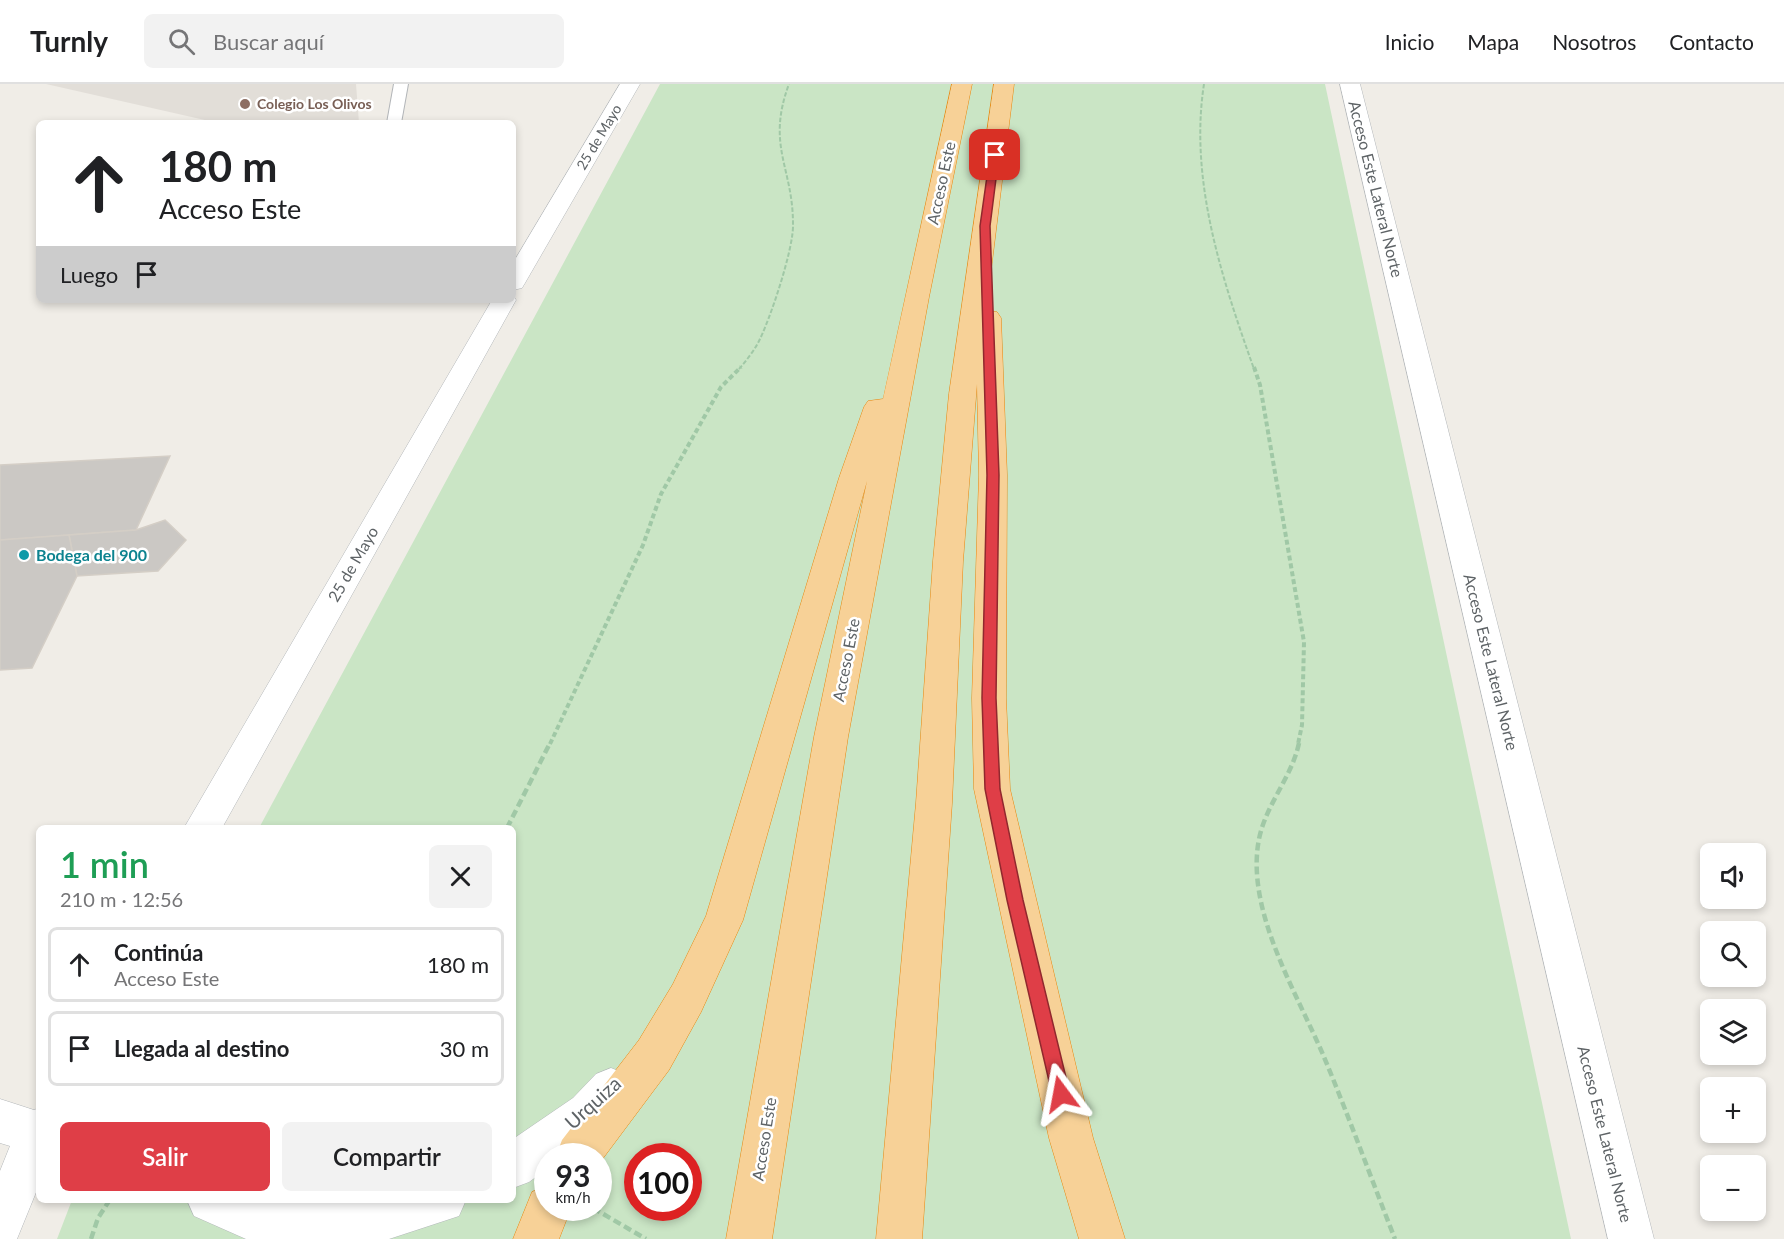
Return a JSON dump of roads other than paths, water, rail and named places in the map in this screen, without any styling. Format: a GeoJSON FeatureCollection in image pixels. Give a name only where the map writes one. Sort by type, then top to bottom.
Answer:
{"type":"FeatureCollection","features":[{"type":"Feature","properties":{"kind":"highway","name":"Acceso Este"},"geometry":{"type":"LineString","coordinates":[[749,1239],[831,737],[917,297],[962,84]]}},
{"type":"Feature","properties":{"kind":"highway"},"geometry":{"type":"LineString","coordinates":[[899,1239],[934,803],[962,394],[1004,84]]}},
{"type":"Feature","properties":{"kind":"highway"},"geometry":{"type":"LineString","coordinates":[[985,226],[993,475],[989,698],[992,789],[1015,900],[1071,1138],[1102,1239]]}},
{"type":"Feature","properties":{"kind":"highway"},"geometry":{"type":"LineString","coordinates":[[588,1143],[654,1055],[687,998],[724,920],[853,478],[917,297]]}},
{"type":"Feature","properties":{"kind":"highway"},"geometry":{"type":"LineString","coordinates":[[536,1239],[543,1221]]}},
{"type":"Feature","properties":{"kind":"street","name":"25 de Mayo"},"geometry":{"type":"LineString","coordinates":[[516,272],[520,257],[630,84]]}},
{"type":"Feature","properties":{"kind":"street","name":"Acceso Este Lateral Norte"},"geometry":{"type":"LineString","coordinates":[[1350,84],[1631,1239]]}},
{"type":"Feature","properties":{"kind":"street","name":"25 de Mayo"},"geometry":{"type":"LineString","coordinates":[[204,825],[502,303]]}},
{"type":"Feature","properties":{"kind":"street","name":"Urquiza"},"geometry":{"type":"LineString","coordinates":[[516,1164],[588,1113],[667,1033]]}},
{"type":"Feature","properties":{"kind":"street"},"geometry":{"type":"LineString","coordinates":[[0,1225],[29,1129]]}},
{"type":"Feature","properties":{"kind":"street"},"geometry":{"type":"LineString","coordinates":[[229,1207],[377,1220],[433,1203]]}},
{"type":"Feature","properties":{"kind":"street"},"geometry":{"type":"LineString","coordinates":[[229,1207],[290,1239]]}},
{"type":"Feature","properties":{"kind":"lane"},"geometry":{"type":"LineString","coordinates":[[395,120],[401,84]]}},
{"type":"Feature","properties":{"kind":"place","name":"Colegio Los Olivos"},"geometry":{"type":"Point","coordinates":[245,104]}},
{"type":"Feature","properties":{"kind":"place","name":"Bodega del 900"},"geometry":{"type":"Point","coordinates":[24,555]}}]}
